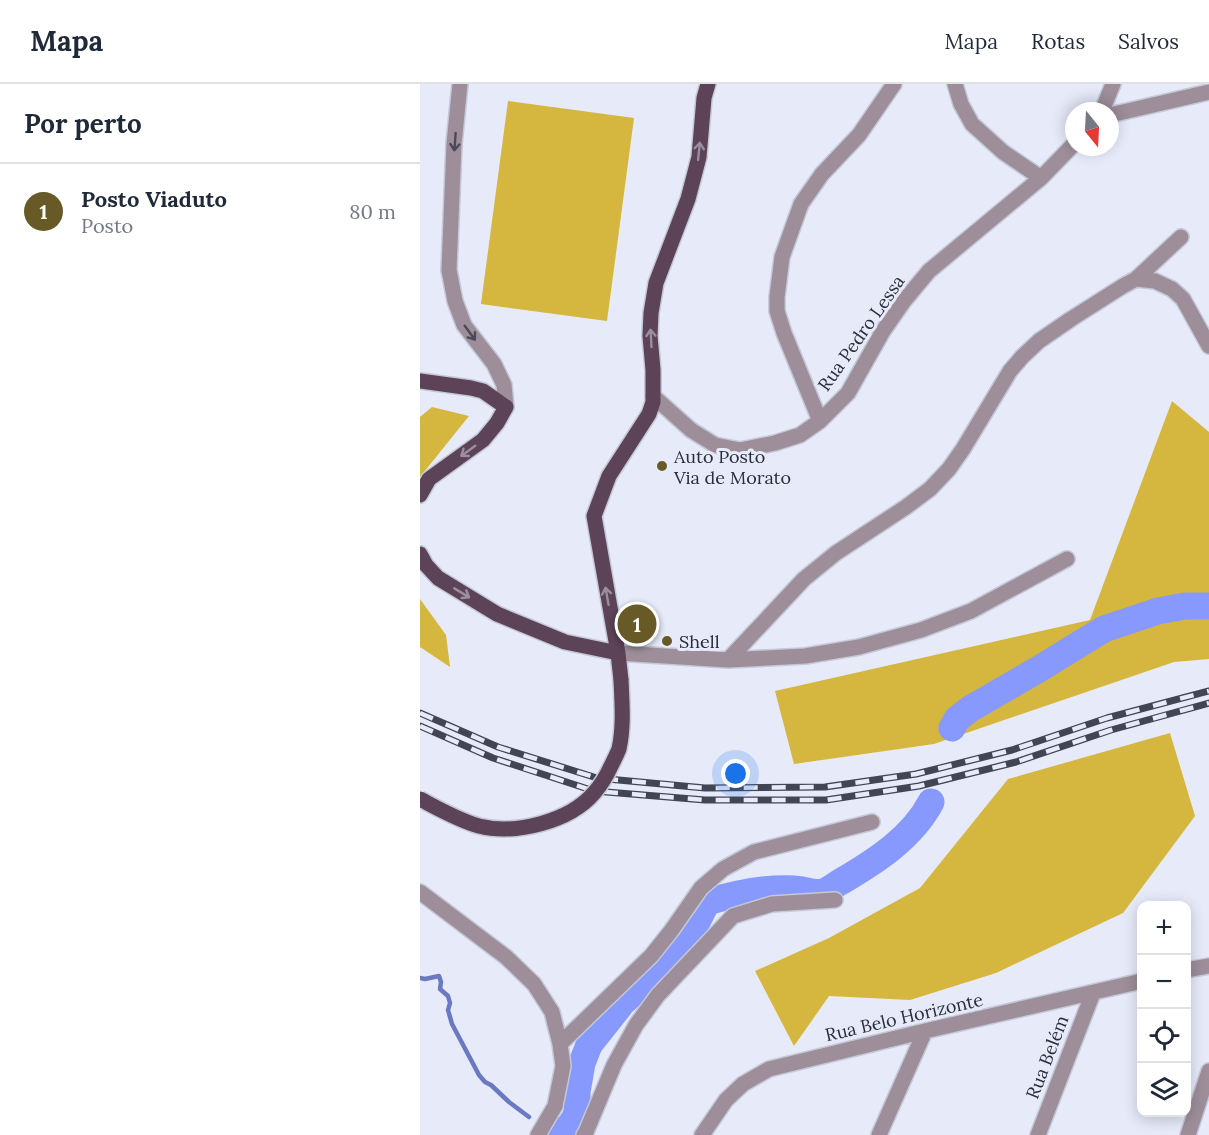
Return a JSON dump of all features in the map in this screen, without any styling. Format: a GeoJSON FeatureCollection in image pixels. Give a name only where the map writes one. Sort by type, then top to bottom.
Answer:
{"type":"FeatureCollection","features":[{"type":"Feature","properties":{"kind":"main road"},"geometry":{"type":"LineString","coordinates":[[420,799],[451,816],[480,826],[509,830],[544,823],[574,810],[594,794],[618,751],[623,720],[621,680],[594,516],[609,476],[649,414],[653,402],[654,370],[650,336],[656,283],[688,199],[699,158],[704,98],[708,84]]}},
{"type":"Feature","properties":{"kind":"main road"},"geometry":{"type":"LineString","coordinates":[[420,381],[483,391],[506,407],[483,440],[429,479],[420,495]]}},
{"type":"Feature","properties":{"kind":"main road"},"geometry":{"type":"LineString","coordinates":[[420,554],[438,578],[497,614],[565,642],[618,653]]}},
{"type":"Feature","properties":{"kind":"street"},"geometry":{"type":"LineString","coordinates":[[460,84],[454,144],[449,270],[455,302],[464,325],[494,364],[504,385],[506,407]]}},
{"type":"Feature","properties":{"kind":"street"},"geometry":{"type":"LineString","coordinates":[[820,421],[777,311],[782,257],[801,204],[822,174],[859,135],[894,84]]}},
{"type":"Feature","properties":{"kind":"street"},"geometry":{"type":"LineString","coordinates":[[955,84],[961,104],[972,124],[1004,152],[1041,177]]}},
{"type":"Feature","properties":{"kind":"street"},"geometry":{"type":"LineString","coordinates":[[1106,102],[1113,84]]}},
{"type":"Feature","properties":{"kind":"street"},"geometry":{"type":"LineString","coordinates":[[1119,113],[1209,92]]}},
{"type":"Feature","properties":{"kind":"street","name":"Rua Pedro Lessa"},"geometry":{"type":"LineString","coordinates":[[653,396],[691,430],[715,445],[740,450],[800,435],[820,421],[848,393],[883,331],[929,271],[1041,177],[1065,153]]}},
{"type":"Feature","properties":{"kind":"street"},"geometry":{"type":"LineString","coordinates":[[728,660],[804,579],[836,553],[930,489],[950,469],[1010,371],[1039,341],[1136,279],[1181,237]]}},
{"type":"Feature","properties":{"kind":"street"},"geometry":{"type":"LineString","coordinates":[[1136,279],[1155,281],[1172,289],[1183,299],[1209,346]]}},
{"type":"Feature","properties":{"kind":"street"},"geometry":{"type":"LineString","coordinates":[[618,653],[728,660],[805,656],[859,647],[921,630],[971,611],[1067,559]]}},
{"type":"Feature","properties":{"kind":"street"},"geometry":{"type":"LineString","coordinates":[[560,1044],[651,956],[701,888],[723,868],[754,852],[872,822]]}},
{"type":"Feature","properties":{"kind":"street"},"geometry":{"type":"LineString","coordinates":[[420,892],[506,957],[534,984],[552,1012],[563,1066],[555,1106],[538,1135]]}},
{"type":"Feature","properties":{"kind":"street"},"geometry":{"type":"LineString","coordinates":[[584,1135],[614,1065],[636,1025],[658,995],[733,916],[772,904],[835,900]]}},
{"type":"Feature","properties":{"kind":"street"},"geometry":{"type":"LineString","coordinates":[[1191,969],[1209,966]]}},
{"type":"Feature","properties":{"kind":"street","name":"Rua Belo Horizonte"},"geometry":{"type":"LineString","coordinates":[[702,1135],[726,1100],[743,1084],[769,1070],[1137,982]]}},
{"type":"Feature","properties":{"kind":"street","name":"Rua Belém"},"geometry":{"type":"LineString","coordinates":[[1038,1135],[1093,993]]}},
{"type":"Feature","properties":{"kind":"street"},"geometry":{"type":"LineString","coordinates":[[879,1135],[925,1031]]}},
{"type":"Feature","properties":{"kind":"street"},"geometry":{"type":"LineString","coordinates":[[1188,1135],[1209,1071]]}},
{"type":"Feature","properties":{"kind":"shaded area"},"geometry":{"type":"Polygon","coordinates":[[[508,101],[634,118],[607,321],[481,304],[508,101]]]}},
{"type":"Feature","properties":{"kind":"shaded area"},"geometry":{"type":"Polygon","coordinates":[[[1172,401],[1209,432],[1209,659],[1174,662],[934,744],[794,764],[775,691],[1090,620],[1172,401]]]}},
{"type":"Feature","properties":{"kind":"shaded area"},"geometry":{"type":"Polygon","coordinates":[[[432,407],[469,416],[420,477],[420,417],[432,407]]]}},
{"type":"Feature","properties":{"kind":"shaded area"},"geometry":{"type":"Polygon","coordinates":[[[420,599],[446,635],[450,667],[420,647],[420,599]]]}},
{"type":"Feature","properties":{"kind":"shaded area"},"geometry":{"type":"Polygon","coordinates":[[[1170,733],[1195,816],[1123,913],[996,973],[910,1000],[829,996],[794,1046],[755,971],[829,938],[920,888],[1008,779],[1170,733]]]}},
{"type":"Feature","properties":{"kind":"waterway"},"geometry":{"type":"LineString","coordinates":[[952,728],[957,719],[970,709],[1104,629],[1158,611],[1185,606],[1209,606]]}},
{"type":"Feature","properties":{"kind":"waterway"},"geometry":{"type":"LineString","coordinates":[[555,1131],[569,1127],[575,1118],[582,1063],[589,1045],[623,1002],[691,941],[696,924],[707,902],[761,890],[794,889],[819,892],[827,890],[892,848],[914,827],[931,802]]}},
{"type":"Feature","properties":{"kind":"waterway"},"geometry":{"type":"LineString","coordinates":[[420,978],[439,976],[440,989],[448,996],[450,1003],[448,1010],[452,1024],[479,1075],[529,1117]]}},
{"type":"Feature","properties":{"kind":"railway"},"geometry":{"type":"LineString","coordinates":[[420,713],[498,747],[597,778],[705,788],[825,787],[916,774],[1012,750],[1107,718],[1209,691]]}},
{"type":"Feature","properties":{"kind":"railway"},"geometry":{"type":"LineString","coordinates":[[420,726],[493,758],[594,791],[705,800],[826,800],[919,786],[1016,762],[1111,730],[1209,703]]}},
{"type":"Feature","properties":{"kind":"place","name":"Auto Posto Via de Morato"},"geometry":{"type":"Point","coordinates":[662,466]}},
{"type":"Feature","properties":{"kind":"place","name":"Posto Viaduto"},"geometry":{"type":"Point","coordinates":[637,624]}},
{"type":"Feature","properties":{"kind":"place","name":"Shell"},"geometry":{"type":"Point","coordinates":[667,641]}}]}
